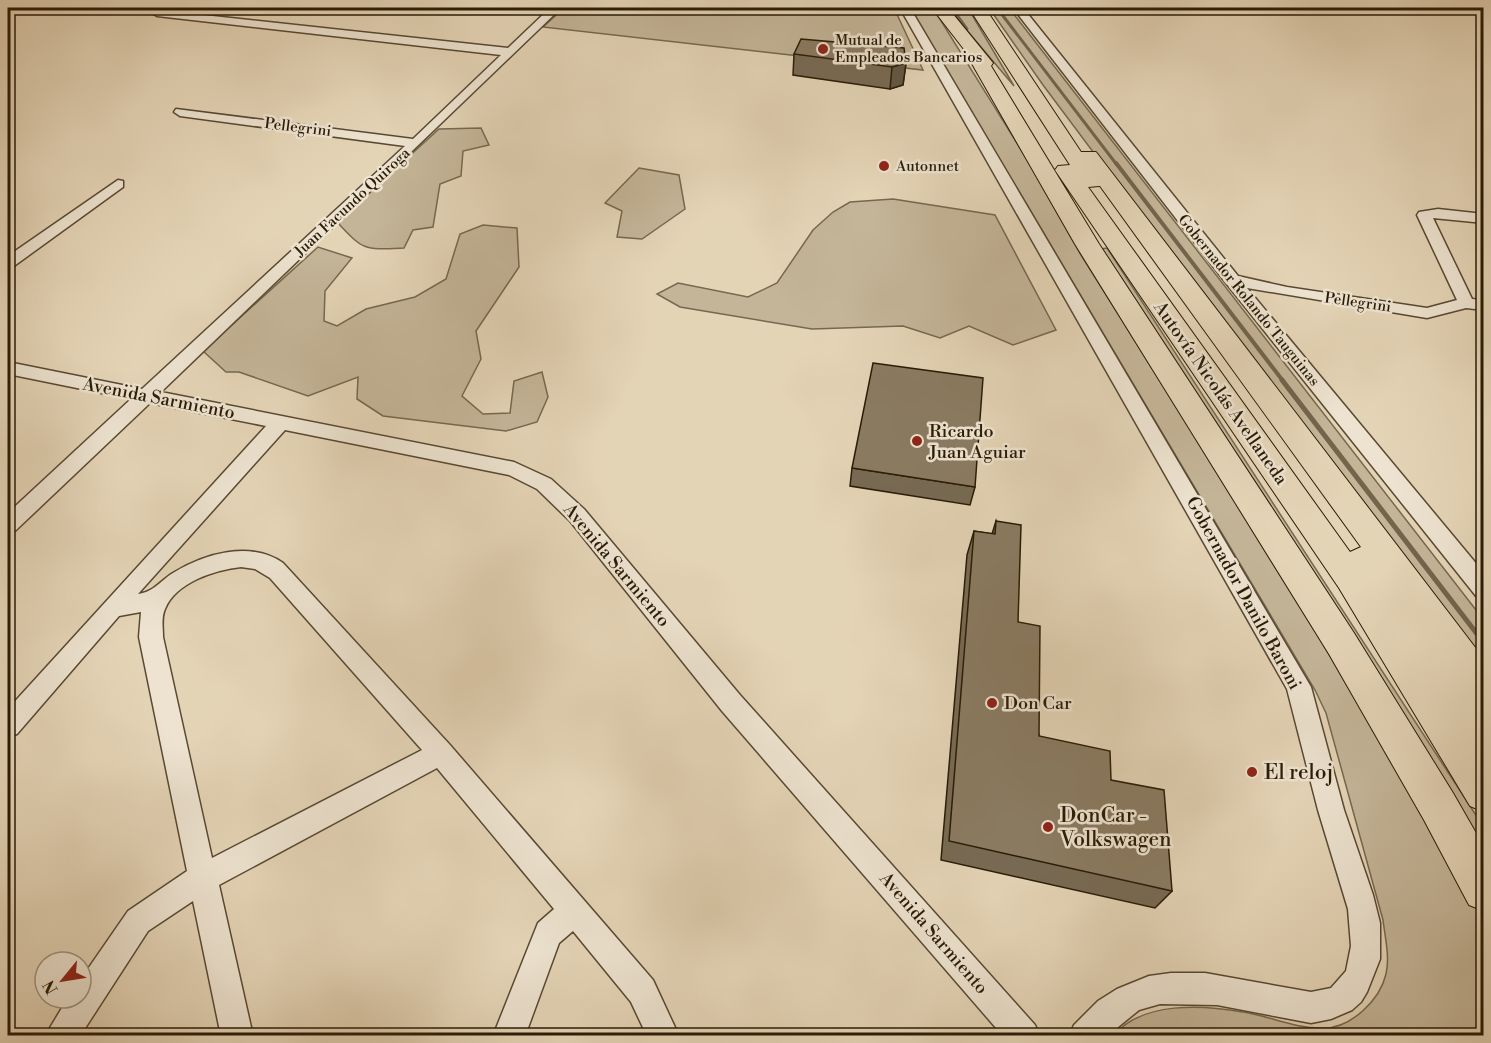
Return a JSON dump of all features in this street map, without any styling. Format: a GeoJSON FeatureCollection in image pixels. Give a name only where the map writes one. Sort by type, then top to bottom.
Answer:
{"type":"FeatureCollection","features":[{"type":"Feature","properties":{"kind":"highway","name":"Autovía Nicolás Avellaneda"},"geometry":{"type":"LineString","coordinates":[[940,8],[980,28],[1364,560],[1484,741]]}},
{"type":"Feature","properties":{"kind":"highway","name":"Autovía Nicolás Avellaneda"},"geometry":{"type":"LineString","coordinates":[[980,28],[1025,114],[1351,579],[1484,793]]}},
{"type":"Feature","properties":{"kind":"highway"},"geometry":{"type":"LineString","coordinates":[[980,28],[1045,98],[1484,688]]}},
{"type":"Feature","properties":{"kind":"highway"},"geometry":{"type":"LineString","coordinates":[[980,28],[1086,243],[1310,592],[1443,812],[1484,890]]}},
{"type":"Feature","properties":{"kind":"street","name":"Juan Facundo Quiroga"},"geometry":{"type":"LineString","coordinates":[[8,525],[416,143],[556,8]]}},
{"type":"Feature","properties":{"kind":"street","name":"Gobernador Danilo Baroni"},"geometry":{"type":"LineString","coordinates":[[905,8],[1299,687],[1320,759],[1331,810],[1365,923],[1367,949],[1360,975],[1347,996],[1330,1005],[1310,1007],[1199,988],[1159,989],[1125,1000],[1105,1014],[1085,1035]]}},
{"type":"Feature","properties":{"kind":"street","name":"Gobernador Rolando Tauguinas"},"geometry":{"type":"LineString","coordinates":[[1018,8],[1232,280],[1484,590]]}},
{"type":"Feature","properties":{"kind":"street"},"geometry":{"type":"LineString","coordinates":[[157,13],[509,52]]}},
{"type":"Feature","properties":{"kind":"street","name":"Pellegrini"},"geometry":{"type":"LineString","coordinates":[[180,112],[416,143]]}},
{"type":"Feature","properties":{"kind":"street"},"geometry":{"type":"LineString","coordinates":[[8,263],[118,184]]}},
{"type":"Feature","properties":{"kind":"street"},"geometry":{"type":"LineString","coordinates":[[1466,303],[1424,216],[1438,213],[1484,219]]}},
{"type":"Feature","properties":{"kind":"street","name":"Pellegrini"},"geometry":{"type":"LineString","coordinates":[[1232,280],[1287,292],[1427,313],[1466,303],[1484,305]]}},
{"type":"Feature","properties":{"kind":"street","name":"Avenida Sarmiento"},"geometry":{"type":"LineString","coordinates":[[8,369],[146,394],[514,469],[544,483],[577,515],[731,703],[1024,1035]]}},
{"type":"Feature","properties":{"kind":"street"},"geometry":{"type":"LineString","coordinates":[[8,726],[281,422]]}},
{"type":"Feature","properties":{"kind":"street"},"geometry":{"type":"LineString","coordinates":[[237,1035],[151,637],[150,616],[158,600],[199,569],[220,561],[245,558],[270,565],[290,584],[441,753],[642,991],[663,1035]]}},
{"type":"Feature","properties":{"kind":"street"},"geometry":{"type":"LineString","coordinates":[[112,608],[158,600]]}},
{"type":"Feature","properties":{"kind":"street"},"geometry":{"type":"LineString","coordinates":[[61,1035],[138,921],[202,878],[441,753]]}},
{"type":"Feature","properties":{"kind":"street"},"geometry":{"type":"LineString","coordinates":[[508,1035],[548,933],[573,912]]}},
{"type":"Feature","properties":{"kind":"shaded area","name":"Mutual de Empleados Bancarios"},"geometry":{"type":"Polygon","coordinates":[[[564,8],[894,8],[923,70],[543,27],[564,8]]]}},
{"type":"Feature","properties":{"kind":"shaded area"},"geometry":{"type":"Polygon","coordinates":[[[910,8],[933,8],[1028,161],[1081,255],[1284,578],[1483,915],[1483,1035],[1114,1035],[1126,1024],[1141,1016],[1174,1008],[1192,1007],[1253,1014],[1314,1028],[1334,1027],[1344,1023],[1354,1018],[1371,1003],[1383,984],[1388,961],[1383,920],[1326,713],[1315,690],[910,8]]]}},
{"type":"Feature","properties":{"kind":"shaded area"},"geometry":{"type":"Polygon","coordinates":[[[948,8],[968,8],[1014,86],[948,8]]]}},
{"type":"Feature","properties":{"kind":"shaded area"},"geometry":{"type":"Polygon","coordinates":[[[989,8],[1009,8],[1483,619],[1483,673],[1043,85],[989,8]]]}},
{"type":"Feature","properties":{"kind":"shaded area"},"geometry":{"type":"Polygon","coordinates":[[[481,128],[489,145],[463,151],[461,176],[440,184],[433,227],[413,230],[404,248],[366,247],[353,239],[337,222],[439,129],[481,128]]]}},
{"type":"Feature","properties":{"kind":"shaded area"},"geometry":{"type":"Polygon","coordinates":[[[639,168],[679,175],[685,209],[642,239],[617,237],[622,211],[605,203],[639,168]]]}},
{"type":"Feature","properties":{"kind":"shaded area"},"geometry":{"type":"Polygon","coordinates":[[[893,199],[995,215],[1056,330],[1013,345],[969,326],[940,338],[903,326],[812,329],[680,307],[657,294],[678,283],[748,297],[777,283],[813,230],[833,212],[850,202],[893,199]]]}},
{"type":"Feature","properties":{"kind":"shaded area"},"geometry":{"type":"Polygon","coordinates":[[[483,225],[517,228],[519,267],[476,331],[481,359],[462,396],[483,414],[510,413],[514,381],[542,372],[548,397],[537,422],[506,431],[383,416],[357,399],[358,377],[308,396],[239,372],[226,372],[203,351],[318,247],[352,258],[325,291],[324,321],[337,326],[366,309],[415,297],[446,279],[460,234],[483,225]]]}},
{"type":"Feature","properties":{"kind":"shaded area"},"geometry":{"type":"Polygon","coordinates":[[[1107,248],[1483,826],[1483,855],[1100,249],[1107,248]]]}},
{"type":"Feature","properties":{"kind":"building"},"geometry":{"type":"Polygon","coordinates":[[[801,39],[904,48],[906,63],[892,67],[794,54],[801,39]]]}},
{"type":"Feature","properties":{"kind":"building","name":"Ricardo Juan Aguiar"},"geometry":{"type":"Polygon","coordinates":[[[873,363],[983,378],[975,487],[852,468],[873,363]]]}},
{"type":"Feature","properties":{"kind":"building","name":"Don Car"},"geometry":{"type":"Polygon","coordinates":[[[996,521],[1021,525],[1018,622],[1040,626],[1039,736],[1110,751],[1111,780],[1164,790],[1172,891],[949,841],[974,531],[995,534],[996,521]]]}},
{"type":"Feature","properties":{"kind":"waterway"},"geometry":{"type":"LineString","coordinates":[[952,8],[967,29]]}},
{"type":"Feature","properties":{"kind":"waterway"},"geometry":{"type":"LineString","coordinates":[[997,8],[1117,165]]}},
{"type":"Feature","properties":{"kind":"waterway"},"geometry":{"type":"LineString","coordinates":[[1116,163],[1283,381]]}},
{"type":"Feature","properties":{"kind":"waterway"},"geometry":{"type":"LineString","coordinates":[[1282,380],[1484,643]]}},
{"type":"Feature","properties":{"kind":"place","name":"Mutual de Empleados Bancarios"},"geometry":{"type":"Point","coordinates":[823,49]}},
{"type":"Feature","properties":{"kind":"place","name":"Autonnet"},"geometry":{"type":"Point","coordinates":[884,166]}},
{"type":"Feature","properties":{"kind":"place","name":"Ricardo Juan Aguiar"},"geometry":{"type":"Point","coordinates":[917,441]}},
{"type":"Feature","properties":{"kind":"place","name":"Don Car"},"geometry":{"type":"Point","coordinates":[992,703]}},
{"type":"Feature","properties":{"kind":"place","name":"El reloj"},"geometry":{"type":"Point","coordinates":[1252,772]}},
{"type":"Feature","properties":{"kind":"place","name":"DonCar - Volkswagen"},"geometry":{"type":"Point","coordinates":[1048,827]}}]}
